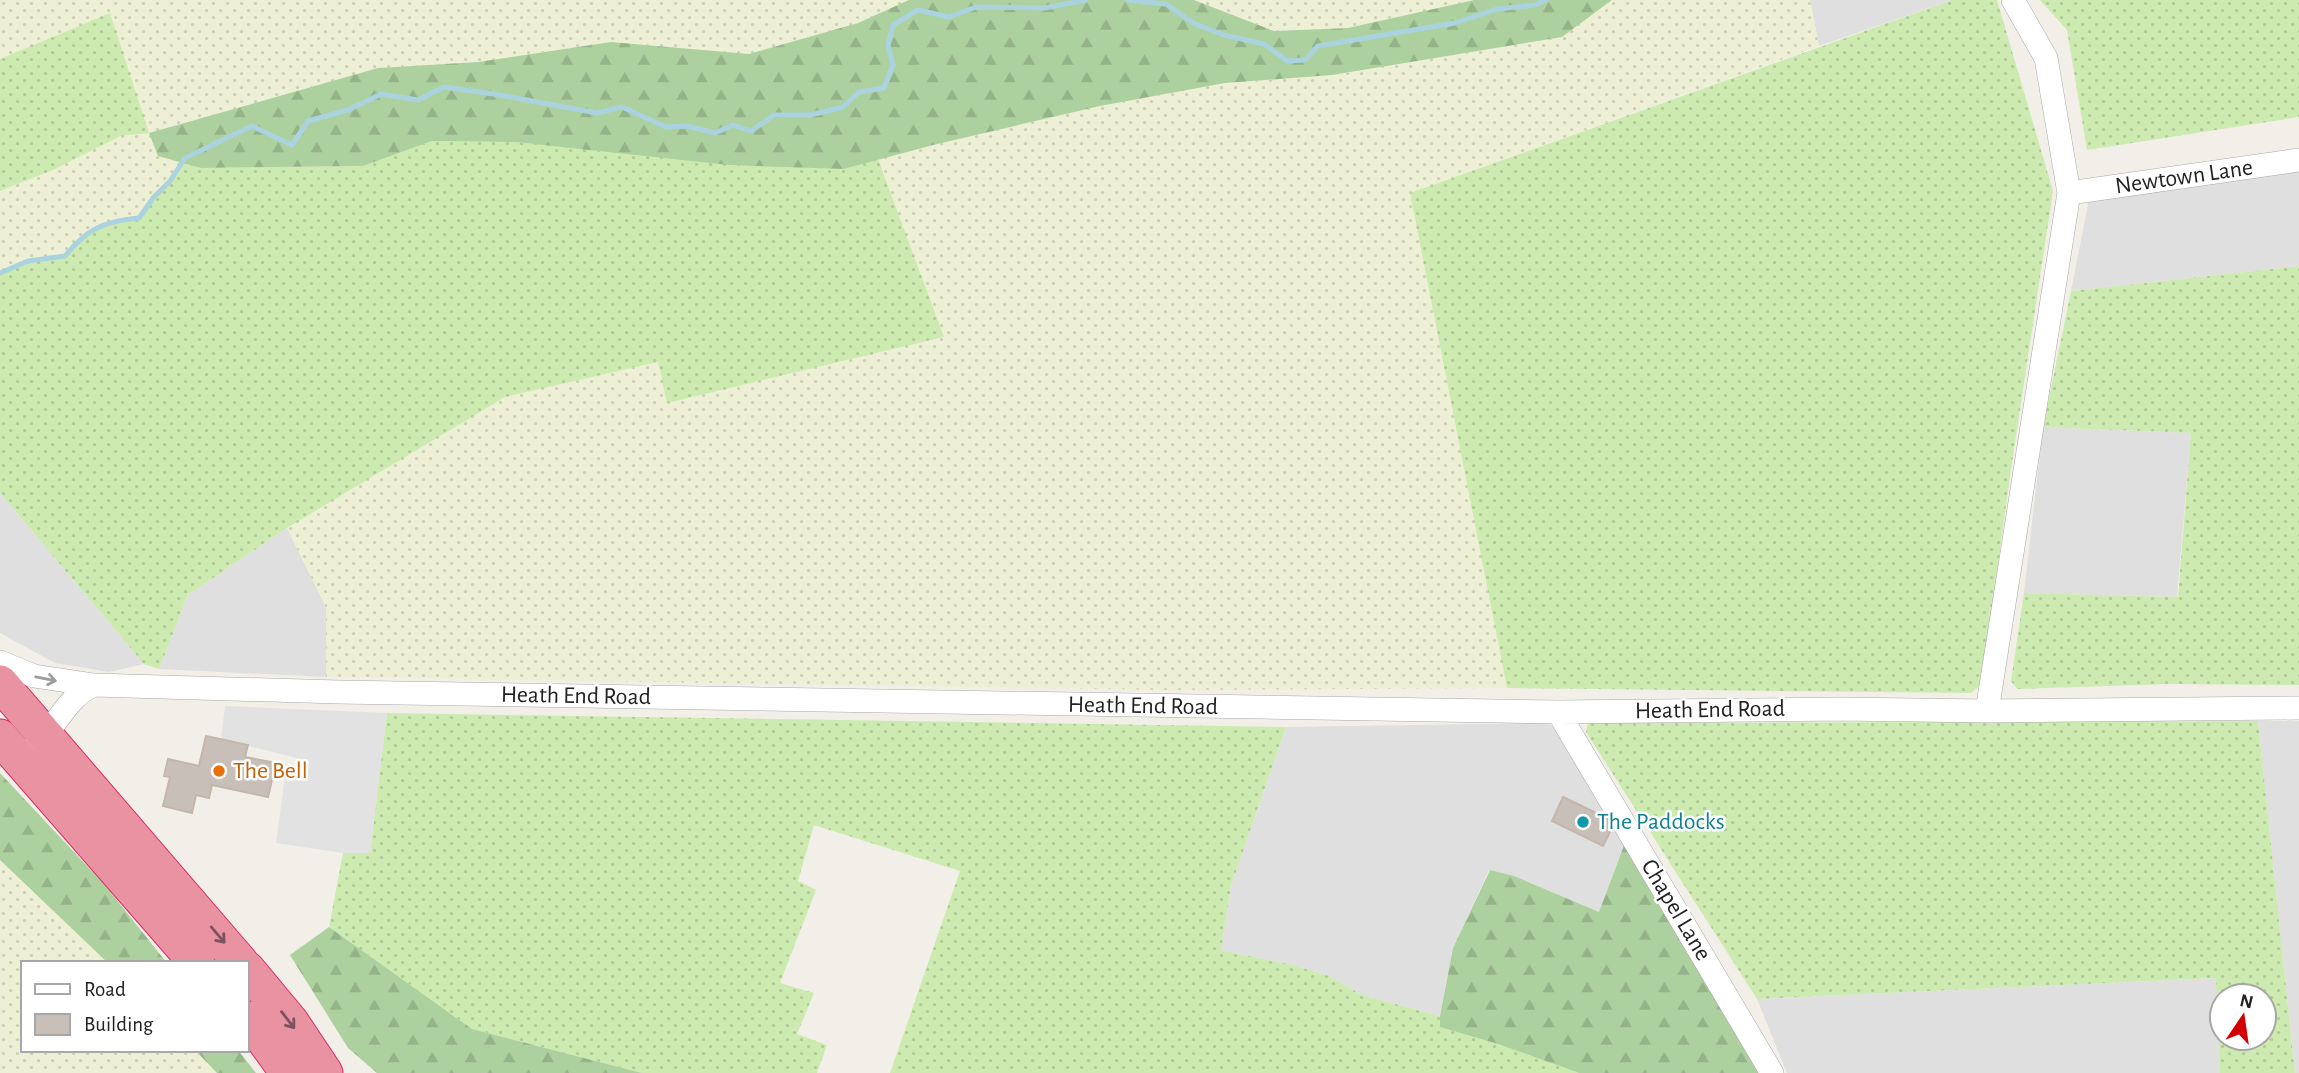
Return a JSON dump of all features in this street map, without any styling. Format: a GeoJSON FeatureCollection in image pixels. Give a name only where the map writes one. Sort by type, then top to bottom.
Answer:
{"type":"FeatureCollection","features":[{"type":"Feature","properties":{"kind":"highway"},"geometry":{"type":"LineString","coordinates":[[0,683],[239,961]]}},
{"type":"Feature","properties":{"kind":"highway"},"geometry":{"type":"LineString","coordinates":[[8,746],[195,961]]}},
{"type":"Feature","properties":{"kind":"highway"},"geometry":{"type":"LineString","coordinates":[[248,971],[290,1022],[325,1073]]}},
{"type":"Feature","properties":{"kind":"highway"},"geometry":{"type":"LineString","coordinates":[[248,1020],[288,1073]]}},
{"type":"Feature","properties":{"kind":"street"},"geometry":{"type":"LineString","coordinates":[[1987,711],[2069,193],[2046,58],[2013,0]]}},
{"type":"Feature","properties":{"kind":"street","name":"Newtown Lane"},"geometry":{"type":"LineString","coordinates":[[2069,193],[2299,160]]}},
{"type":"Feature","properties":{"kind":"street","name":"Heath End Road"},"geometry":{"type":"LineString","coordinates":[[0,662],[34,677],[94,685],[364,693],[1558,712],[2299,708]]}},
{"type":"Feature","properties":{"kind":"street"},"geometry":{"type":"LineString","coordinates":[[94,685],[85,689],[59,714],[47,735],[45,752],[48,765],[147,881],[163,922]]}},
{"type":"Feature","properties":{"kind":"street","name":"Chapel Lane"},"geometry":{"type":"LineString","coordinates":[[1558,712],[1772,1073]]}},
{"type":"Feature","properties":{"kind":"street"},"geometry":{"type":"LineString","coordinates":[[8,746],[47,735]]}},
{"type":"Feature","properties":{"kind":"shaded area"},"geometry":{"type":"Polygon","coordinates":[[[1810,0],[1952,0],[1819,46],[1810,0]]]}},
{"type":"Feature","properties":{"kind":"shaded area"},"geometry":{"type":"Polygon","coordinates":[[[2299,171],[2299,266],[2071,291],[2089,199],[2299,171]]]}},
{"type":"Feature","properties":{"kind":"shaded area"},"geometry":{"type":"Polygon","coordinates":[[[2043,427],[2191,433],[2177,597],[2024,593],[2043,427]]]}},
{"type":"Feature","properties":{"kind":"shaded area"},"geometry":{"type":"Polygon","coordinates":[[[0,493],[144,664],[109,672],[55,663],[0,633],[0,493]]]}},
{"type":"Feature","properties":{"kind":"shaded area"},"geometry":{"type":"Polygon","coordinates":[[[287,528],[326,607],[326,677],[159,669],[188,595],[287,528]]]}},
{"type":"Feature","properties":{"kind":"shaded area"},"geometry":{"type":"Polygon","coordinates":[[[225,706],[387,713],[370,853],[343,853],[276,843],[286,770],[307,774],[309,761],[221,739],[225,706]]]}},
{"type":"Feature","properties":{"kind":"shaded area"},"geometry":{"type":"Polygon","coordinates":[[[2258,721],[2299,721],[2299,1073],[2295,1073],[2258,721]]]}},
{"type":"Feature","properties":{"kind":"shaded area"},"geometry":{"type":"Polygon","coordinates":[[[1544,723],[1558,728],[1626,840],[1599,912],[1514,876],[1489,870],[1453,948],[1440,1016],[1362,995],[1329,976],[1293,965],[1221,950],[1231,886],[1286,727],[1544,723]]]}},
{"type":"Feature","properties":{"kind":"shaded area"},"geometry":{"type":"Polygon","coordinates":[[[2217,978],[2217,982],[2208,982],[2208,1052],[2219,1052],[2220,1073],[1787,1073],[1757,999],[2217,978]]]}},
{"type":"Feature","properties":{"kind":"green space"},"geometry":{"type":"Polygon","coordinates":[[[0,0],[909,0],[858,23],[749,54],[611,42],[478,62],[378,68],[150,133],[158,156],[182,162],[139,218],[112,220],[78,240],[65,256],[28,261],[0,273],[0,191],[53,170],[121,136],[149,132],[0,59],[0,0]]]}},
{"type":"Feature","properties":{"kind":"green space"},"geometry":{"type":"Polygon","coordinates":[[[909,0],[1194,0],[1274,31],[1348,28],[1474,0],[1612,0],[1562,37],[1332,75],[1225,83],[1100,106],[844,169],[729,165],[515,142],[432,141],[363,166],[201,168],[158,156],[149,133],[378,68],[478,62],[611,42],[749,54],[858,23],[909,0]]]}},
{"type":"Feature","properties":{"kind":"green space"},"geometry":{"type":"Polygon","coordinates":[[[1194,0],[1474,0],[1348,28],[1274,31],[1194,0]]]}},
{"type":"Feature","properties":{"kind":"green space"},"geometry":{"type":"Polygon","coordinates":[[[1612,0],[1810,0],[1819,46],[1410,193],[1507,688],[1169,690],[326,677],[326,607],[287,528],[505,397],[659,362],[668,403],[944,337],[878,159],[1100,106],[1225,83],[1332,75],[1561,37],[1612,0]]]}},
{"type":"Feature","properties":{"kind":"green space"},"geometry":{"type":"Polygon","coordinates":[[[1952,0],[1997,0],[2053,191],[1982,684],[1971,693],[1507,688],[1410,193],[1952,0]]]}},
{"type":"Feature","properties":{"kind":"green space"},"geometry":{"type":"Polygon","coordinates":[[[2040,0],[2299,0],[2299,117],[2087,150],[2067,30],[2040,0]]]}},
{"type":"Feature","properties":{"kind":"green space"},"geometry":{"type":"Polygon","coordinates":[[[110,13],[149,133],[121,136],[53,170],[0,191],[0,59],[110,13]]]}},
{"type":"Feature","properties":{"kind":"green space"},"geometry":{"type":"Polygon","coordinates":[[[432,141],[515,142],[844,169],[878,159],[944,337],[667,403],[658,362],[505,397],[287,528],[188,595],[159,669],[144,664],[0,493],[0,273],[28,261],[65,256],[81,239],[97,228],[116,221],[139,218],[182,162],[201,168],[363,166],[432,141]]]}},
{"type":"Feature","properties":{"kind":"green space"},"geometry":{"type":"Polygon","coordinates":[[[2299,266],[2299,685],[2170,684],[2017,689],[2011,681],[2024,593],[2178,597],[2191,433],[2043,427],[2071,291],[2299,266]]]}},
{"type":"Feature","properties":{"kind":"green space"},"geometry":{"type":"Polygon","coordinates":[[[387,713],[1286,727],[1231,886],[1221,950],[1293,965],[1329,976],[1362,995],[1440,1016],[1441,1027],[1579,1073],[890,1073],[960,871],[814,825],[798,881],[816,890],[780,983],[814,993],[797,1034],[827,1045],[817,1073],[642,1073],[472,1029],[329,927],[343,853],[370,853],[387,713]]]}},
{"type":"Feature","properties":{"kind":"green space"},"geometry":{"type":"Polygon","coordinates":[[[2258,721],[2295,1073],[2220,1073],[2219,1052],[2278,1052],[2278,982],[2216,982],[2216,978],[1757,999],[1586,732],[1588,723],[2258,721]]]}},
{"type":"Feature","properties":{"kind":"green space"},"geometry":{"type":"Polygon","coordinates":[[[0,773],[104,884],[165,961],[106,961],[0,860],[0,773]]]}},
{"type":"Feature","properties":{"kind":"green space"},"geometry":{"type":"Polygon","coordinates":[[[1626,840],[1764,1073],[1579,1073],[1440,1027],[1453,948],[1490,870],[1514,876],[1599,912],[1626,840]]]}},
{"type":"Feature","properties":{"kind":"green space"},"geometry":{"type":"Polygon","coordinates":[[[0,860],[106,961],[21,961],[21,1052],[197,1052],[217,1073],[0,1073],[0,860]]]}},
{"type":"Feature","properties":{"kind":"green space"},"geometry":{"type":"Polygon","coordinates":[[[329,927],[472,1029],[642,1073],[377,1073],[348,1048],[290,955],[329,927]]]}},
{"type":"Feature","properties":{"kind":"green space"},"geometry":{"type":"Polygon","coordinates":[[[197,1052],[240,1052],[256,1073],[217,1073],[197,1052]]]}},
{"type":"Feature","properties":{"kind":"building","name":"The Bell"},"geometry":{"type":"Polygon","coordinates":[[[206,736],[248,745],[245,757],[276,763],[268,797],[212,785],[209,798],[196,795],[192,813],[163,806],[170,777],[164,776],[168,759],[199,766],[206,736]]]}},
{"type":"Feature","properties":{"kind":"building","name":"The Paddocks"},"geometry":{"type":"Polygon","coordinates":[[[1563,797],[1615,822],[1603,846],[1552,821],[1563,797]]]}},
{"type":"Feature","properties":{"kind":"waterway"},"geometry":{"type":"LineString","coordinates":[[0,273],[28,261],[65,256],[81,239],[97,228],[116,221],[139,218],[185,158],[252,126],[292,145],[308,121],[348,110],[381,94],[418,100],[444,87],[597,113],[622,107],[666,127],[687,126],[715,133],[733,125],[751,131],[774,115],[810,115],[843,107],[859,92],[884,88],[893,65],[888,45],[893,25],[918,10],[949,17],[976,7],[1045,8],[1086,0]]}},
{"type":"Feature","properties":{"kind":"waterway"},"geometry":{"type":"LineString","coordinates":[[1128,0],[1166,4],[1193,23],[1224,35],[1264,44],[1287,61],[1305,60],[1318,46],[1455,23],[1497,9],[1535,5],[1546,0]]}},
{"type":"Feature","properties":{"kind":"place","name":"The Bell"},"geometry":{"type":"Point","coordinates":[219,771]}},
{"type":"Feature","properties":{"kind":"place","name":"The Paddocks"},"geometry":{"type":"Point","coordinates":[1583,822]}}]}
